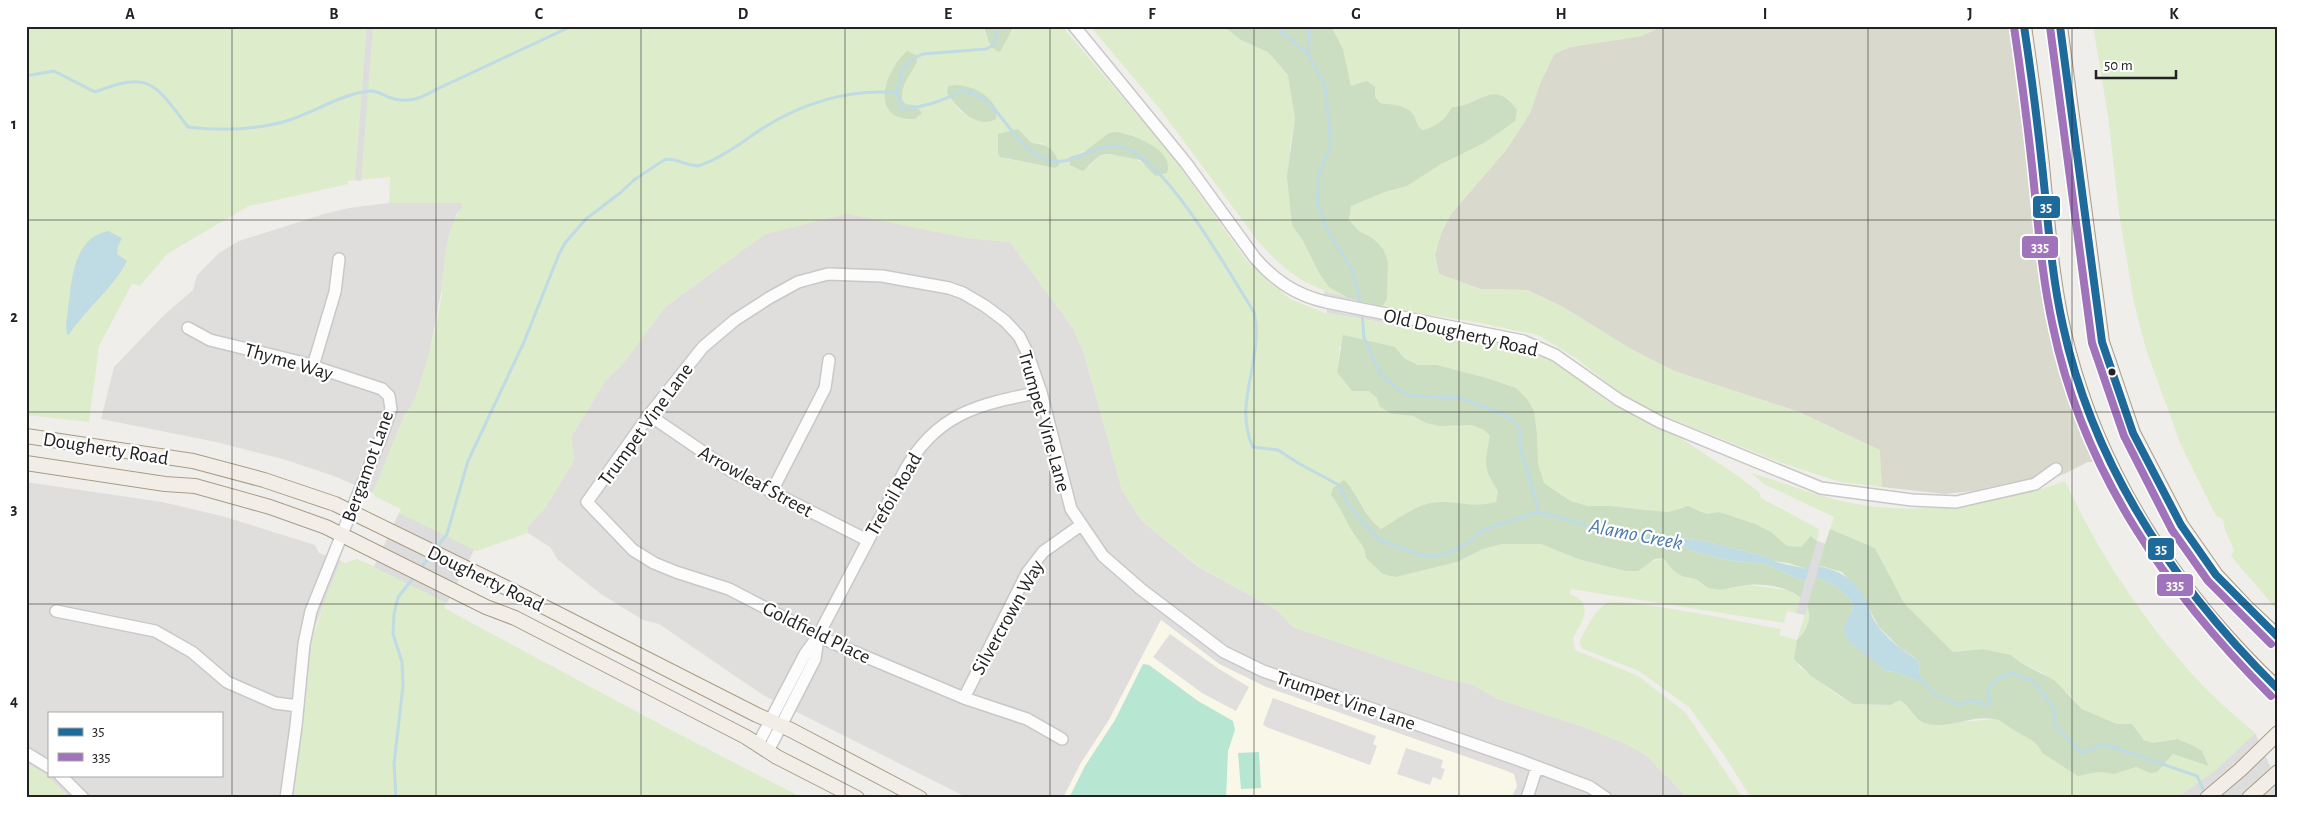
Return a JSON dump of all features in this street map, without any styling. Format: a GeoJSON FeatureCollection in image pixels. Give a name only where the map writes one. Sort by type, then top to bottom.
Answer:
{"type":"FeatureCollection","features":[{"type":"Feature","properties":{"kind":"main road"},"geometry":{"type":"LineString","coordinates":[[2024,26],[2057,296],[2068,348],[2083,399],[2126,496],[2155,544],[2188,592],[2218,629],[2278,689]]}},
{"type":"Feature","properties":{"kind":"main road"},"geometry":{"type":"LineString","coordinates":[[2060,26],[2102,342],[2132,432],[2181,525],[2216,575],[2244,606],[2278,637]]}},
{"type":"Feature","properties":{"kind":"main road","name":"Dougherty Road"},"geometry":{"type":"LineString","coordinates":[[26,436],[193,461],[264,480],[335,504],[775,723],[920,798]]}},
{"type":"Feature","properties":{"kind":"main road","name":"Dougherty Road"},"geometry":{"type":"LineString","coordinates":[[26,463],[165,484],[195,486],[270,507],[326,527],[486,607],[515,618],[857,798]]}},
{"type":"Feature","properties":{"kind":"main road"},"geometry":{"type":"LineString","coordinates":[[2207,798],[2278,733]]}},
{"type":"Feature","properties":{"kind":"main road"},"geometry":{"type":"LineString","coordinates":[[2249,798],[2276,774]]}},
{"type":"Feature","properties":{"kind":"street","name":"Old Dougherty Road"},"geometry":{"type":"LineString","coordinates":[[1074,26],[1186,163],[1268,272],[1298,293],[1326,302],[1386,315],[1522,341],[1571,364],[1619,400],[1660,422],[1822,488],[1912,500],[1956,502],[2035,484],[2056,469]]}},
{"type":"Feature","properties":{"kind":"street"},"geometry":{"type":"LineString","coordinates":[[313,366],[335,292],[339,259]]}},
{"type":"Feature","properties":{"kind":"street","name":"Trumpet Vine Lane"},"geometry":{"type":"LineString","coordinates":[[587,502],[649,416],[703,347],[735,320],[769,298],[798,282],[828,274],[882,276],[949,288],[963,293],[1005,321],[1019,336],[1027,352],[1041,392],[1064,488],[1071,509],[1102,556],[1135,584],[1224,652],[1243,663],[1537,767],[1590,787],[1606,798]]}},
{"type":"Feature","properties":{"kind":"street","name":"Thyme Way"},"geometry":{"type":"LineString","coordinates":[[188,328],[210,340],[313,366],[382,389],[389,396]]}},
{"type":"Feature","properties":{"kind":"street"},"geometry":{"type":"LineString","coordinates":[[771,493],[825,388],[830,360]]}},
{"type":"Feature","properties":{"kind":"street","name":"Trefoil Road"},"geometry":{"type":"LineString","coordinates":[[763,747],[775,723],[815,659],[818,636],[910,459],[936,430],[956,415],[989,403],[1041,392]]}},
{"type":"Feature","properties":{"kind":"street","name":"Bergamot Lane"},"geometry":{"type":"LineString","coordinates":[[286,798],[304,644],[311,611],[392,409],[389,396]]}},
{"type":"Feature","properties":{"kind":"street","name":"Arrowleaf Street"},"geometry":{"type":"LineString","coordinates":[[649,416],[704,454],[771,493],[867,540]]}},
{"type":"Feature","properties":{"kind":"street","name":"Goldfield Place"},"geometry":{"type":"LineString","coordinates":[[587,502],[633,550],[654,563],[729,589],[818,636],[964,698],[1027,719],[1062,739]]}},
{"type":"Feature","properties":{"kind":"street","name":"Silvercrown Way"},"geometry":{"type":"LineString","coordinates":[[964,698],[1027,572],[1043,552],[1080,525]]}},
{"type":"Feature","properties":{"kind":"street"},"geometry":{"type":"LineString","coordinates":[[56,611],[155,631],[192,652],[227,682],[274,703],[298,706]]}},
{"type":"Feature","properties":{"kind":"street"},"geometry":{"type":"LineString","coordinates":[[26,753],[48,766]]}},
{"type":"Feature","properties":{"kind":"street"},"geometry":{"type":"LineString","coordinates":[[1527,798],[1537,767]]}},
{"type":"Feature","properties":{"kind":"street"},"geometry":{"type":"LineString","coordinates":[[61,776],[83,798]]}},
{"type":"Feature","properties":{"kind":"shaded area"},"geometry":{"type":"Polygon","coordinates":[[[1663,26],[2012,26],[2051,320],[2080,424],[2080,435],[2096,462],[2088,462],[2064,474],[2037,483],[2008,483],[1973,491],[1945,494],[1882,487],[1879,450],[1799,412],[1674,371],[1629,348],[1563,307],[1527,290],[1480,289],[1439,274],[1435,255],[1441,233],[1451,214],[1506,150],[1530,113],[1539,86],[1554,54],[1570,47],[1641,36],[1663,26]]]}},
{"type":"Feature","properties":{"kind":"shaded area"},"geometry":{"type":"Polygon","coordinates":[[[389,203],[462,203],[462,208],[456,215],[429,355],[413,406],[404,416],[373,493],[334,476],[283,459],[216,442],[101,419],[114,367],[163,316],[193,290],[197,275],[219,253],[239,241],[324,214],[349,208],[389,203]]]}},
{"type":"Feature","properties":{"kind":"shaded area"},"geometry":{"type":"Polygon","coordinates":[[[848,213],[967,238],[1010,242],[1073,328],[1084,353],[1122,490],[1141,520],[1197,566],[1277,610],[1293,627],[1449,680],[1472,684],[1498,699],[1581,726],[1626,744],[1646,755],[1688,798],[1511,798],[1517,786],[1507,771],[1266,687],[1219,664],[1161,620],[1109,720],[1081,763],[1063,798],[968,798],[763,695],[659,624],[643,620],[601,594],[558,560],[550,547],[528,533],[527,527],[545,508],[574,460],[571,437],[605,381],[621,366],[665,307],[765,234],[848,213]]]}},
{"type":"Feature","properties":{"kind":"shaded area"},"geometry":{"type":"Polygon","coordinates":[[[26,482],[162,502],[222,516],[315,545],[319,553],[341,561],[316,624],[312,641],[294,798],[70,798],[43,773],[26,763],[26,482]]]}},
{"type":"Feature","properties":{"kind":"shaded area"},"geometry":{"type":"Polygon","coordinates":[[[1161,620],[1219,664],[1266,687],[1507,771],[1514,774],[1517,786],[1511,798],[1063,798],[1081,763],[1109,720],[1161,620]]]}},
{"type":"Feature","properties":{"kind":"shaded area"},"geometry":{"type":"Polygon","coordinates":[[[1170,634],[1219,669],[1249,687],[1236,711],[1202,693],[1153,657],[1170,634]]]}},
{"type":"Feature","properties":{"kind":"shaded area"},"geometry":{"type":"Polygon","coordinates":[[[1273,698],[1376,736],[1373,744],[1377,746],[1370,765],[1266,727],[1263,724],[1273,698]]]}},
{"type":"Feature","properties":{"kind":"shaded area"},"geometry":{"type":"Polygon","coordinates":[[[1406,748],[1443,760],[1441,768],[1445,769],[1441,780],[1433,777],[1430,785],[1397,774],[1406,748]]]}},
{"type":"Feature","properties":{"kind":"green space"},"geometry":{"type":"Polygon","coordinates":[[[26,26],[983,26],[988,41],[1011,34],[1014,26],[1062,26],[1173,157],[1246,260],[1271,284],[1292,300],[1325,313],[1415,328],[1444,330],[1510,345],[1561,365],[1608,402],[1676,435],[1738,476],[1759,492],[1761,498],[1819,529],[1817,541],[1814,538],[1801,548],[1787,546],[1719,512],[1707,514],[1698,509],[1682,507],[1668,512],[1611,506],[1588,506],[1572,501],[1544,483],[1538,463],[1537,434],[1516,388],[1437,365],[1418,365],[1404,358],[1395,347],[1340,346],[1337,372],[1369,390],[1393,414],[1413,416],[1426,423],[1471,425],[1484,430],[1490,436],[1490,478],[1498,491],[1496,503],[1481,505],[1449,502],[1433,503],[1410,512],[1381,529],[1372,522],[1352,488],[1331,495],[1341,507],[1353,534],[1396,577],[1457,562],[1483,549],[1502,544],[1541,544],[1578,559],[1625,571],[1663,558],[1684,577],[1697,580],[1702,585],[1728,589],[1749,585],[1787,590],[1799,597],[1810,614],[1798,666],[1853,704],[1889,705],[1900,700],[1908,704],[1914,714],[1940,724],[1993,719],[2008,724],[2016,732],[2026,735],[2040,747],[2042,753],[2053,760],[2086,775],[2099,772],[2114,774],[2136,767],[2150,773],[2161,767],[2173,754],[2209,765],[2202,751],[2177,739],[2153,743],[2144,740],[2132,724],[2117,724],[2082,709],[2070,695],[2041,672],[2021,663],[2011,655],[1983,649],[1953,652],[1904,603],[1875,548],[1830,529],[1834,517],[1764,484],[1751,473],[1837,500],[1880,507],[1900,508],[1941,507],[1982,501],[2065,481],[2110,565],[2146,617],[2207,690],[2255,733],[2217,769],[2177,798],[1751,798],[1724,755],[1689,707],[1639,671],[1583,649],[1580,645],[1580,640],[1595,614],[1607,603],[1617,602],[1662,607],[1781,629],[1779,635],[1797,640],[1805,615],[1787,611],[1784,623],[1571,589],[1569,594],[1582,602],[1585,607],[1583,619],[1573,638],[1575,650],[1638,676],[1685,712],[1743,798],[1688,798],[1646,755],[1626,744],[1581,726],[1498,699],[1472,684],[1449,680],[1293,627],[1277,610],[1198,566],[1141,520],[1122,490],[1084,353],[1073,328],[1010,242],[967,238],[847,214],[765,234],[665,307],[621,366],[605,381],[571,437],[574,460],[545,508],[527,527],[528,533],[477,551],[474,550],[444,608],[671,730],[803,798],[294,798],[312,641],[327,594],[341,561],[345,563],[356,559],[374,566],[401,509],[376,497],[373,493],[404,416],[411,405],[423,376],[442,295],[441,287],[449,235],[456,216],[462,208],[462,203],[389,203],[390,177],[348,181],[348,184],[249,206],[167,254],[140,286],[132,284],[99,346],[89,422],[26,415],[26,26]],[[916,55],[888,109],[915,105],[906,104],[902,100],[902,90],[909,73],[916,65],[916,55]],[[963,86],[947,93],[960,111],[976,119],[997,109],[983,93],[973,89],[963,86]],[[1125,133],[1102,138],[1094,147],[1069,157],[1089,167],[1100,155],[1124,155],[1143,164],[1155,176],[1157,149],[1147,142],[1125,133]],[[1023,134],[1007,159],[1055,168],[1042,143],[1032,143],[1023,134]]]}},
{"type":"Feature","properties":{"kind":"green space"},"geometry":{"type":"Polygon","coordinates":[[[983,26],[1014,26],[1000,52],[991,45],[983,26]]]}},
{"type":"Feature","properties":{"kind":"green space"},"geometry":{"type":"Polygon","coordinates":[[[1090,26],[1223,26],[1241,40],[1268,52],[1288,75],[1293,96],[1295,118],[1290,147],[1292,225],[1329,287],[1348,298],[1308,283],[1288,270],[1268,252],[1159,108],[1090,26]]]}},
{"type":"Feature","properties":{"kind":"green space"},"geometry":{"type":"Polygon","coordinates":[[[1223,26],[1331,26],[1343,49],[1351,86],[1367,81],[1375,87],[1375,96],[1380,103],[1407,109],[1413,114],[1418,125],[1423,130],[1440,122],[1452,107],[1494,94],[1501,95],[1509,100],[1517,110],[1515,121],[1484,143],[1441,164],[1407,186],[1385,192],[1351,206],[1349,220],[1359,231],[1373,238],[1383,249],[1388,262],[1387,299],[1382,307],[1348,298],[1329,287],[1319,273],[1303,241],[1292,225],[1287,176],[1295,118],[1288,75],[1268,52],[1241,40],[1223,26]]]}},
{"type":"Feature","properties":{"kind":"green space"},"geometry":{"type":"Polygon","coordinates":[[[1331,26],[1663,26],[1641,36],[1570,47],[1554,54],[1539,86],[1530,113],[1506,150],[1451,214],[1441,233],[1435,255],[1439,274],[1480,289],[1527,290],[1563,307],[1629,348],[1674,371],[1799,412],[1880,450],[1882,487],[1840,482],[1779,462],[1650,410],[1619,392],[1577,359],[1538,335],[1475,322],[1382,307],[1387,299],[1388,262],[1374,238],[1359,231],[1349,220],[1351,206],[1385,192],[1407,186],[1440,164],[1510,100],[1502,96],[1487,95],[1460,106],[1452,107],[1440,122],[1423,130],[1418,125],[1413,114],[1407,109],[1398,105],[1380,103],[1367,82],[1351,86],[1343,49],[1331,26]]]}},
{"type":"Feature","properties":{"kind":"green space"},"geometry":{"type":"Polygon","coordinates":[[[2093,26],[2278,26],[2278,611],[2231,556],[2234,550],[2225,530],[2223,519],[2216,516],[2180,443],[2146,349],[2134,303],[2119,213],[2108,116],[2093,26]]]}},
{"type":"Feature","properties":{"kind":"green space"},"geometry":{"type":"Polygon","coordinates":[[[907,51],[916,55],[917,62],[904,84],[902,100],[906,104],[915,105],[922,113],[915,119],[900,118],[891,112],[886,104],[887,82],[899,60],[907,51]]]}},
{"type":"Feature","properties":{"kind":"green space"},"geometry":{"type":"Polygon","coordinates":[[[956,85],[980,91],[985,95],[997,109],[996,119],[982,122],[961,110],[947,93],[948,86],[956,85]]]}},
{"type":"Feature","properties":{"kind":"green space"},"geometry":{"type":"Polygon","coordinates":[[[1018,129],[1032,143],[1046,146],[1050,149],[1056,155],[1059,165],[1055,168],[1000,157],[998,152],[998,134],[1018,129]]]}},
{"type":"Feature","properties":{"kind":"green space"},"geometry":{"type":"Polygon","coordinates":[[[1117,132],[1133,136],[1159,150],[1165,157],[1168,165],[1167,173],[1155,176],[1140,160],[1110,154],[1100,155],[1083,171],[1070,165],[1069,157],[1084,152],[1109,133],[1117,132]]]}},
{"type":"Feature","properties":{"kind":"green space"},"geometry":{"type":"Polygon","coordinates":[[[1343,335],[1395,347],[1404,358],[1418,365],[1437,365],[1516,388],[1527,399],[1534,411],[1538,463],[1544,483],[1571,501],[1588,506],[1611,506],[1668,512],[1688,506],[1707,514],[1719,512],[1755,524],[1771,532],[1787,546],[1801,547],[1811,536],[1825,544],[1830,529],[1875,548],[1904,603],[1953,652],[1983,649],[2011,655],[2021,663],[2054,680],[2082,709],[2117,724],[2132,724],[2144,740],[2153,743],[2177,739],[2194,746],[2202,751],[2209,766],[2173,754],[2157,772],[2150,773],[2136,767],[2114,774],[2099,772],[2078,776],[2042,753],[2032,740],[1998,720],[1986,718],[1936,725],[1919,720],[1900,700],[1890,705],[1853,704],[1811,676],[1794,659],[1797,640],[1803,634],[1809,618],[1808,609],[1798,596],[1782,588],[1765,585],[1748,585],[1722,589],[1711,588],[1697,580],[1679,574],[1663,558],[1655,559],[1638,571],[1625,571],[1578,559],[1541,544],[1502,544],[1483,549],[1457,562],[1396,577],[1383,574],[1366,558],[1363,547],[1331,495],[1333,488],[1344,480],[1370,518],[1381,529],[1410,511],[1433,503],[1449,502],[1474,505],[1496,502],[1498,491],[1489,476],[1486,465],[1490,436],[1484,430],[1471,425],[1440,426],[1426,423],[1413,416],[1393,414],[1380,407],[1377,398],[1369,391],[1352,391],[1337,372],[1343,335]],[[1654,534],[1685,546],[1691,551],[1727,560],[1765,564],[1804,581],[1816,577],[1832,585],[1842,591],[1853,605],[1848,619],[1847,637],[1885,671],[1895,672],[1921,682],[1918,660],[1900,648],[1878,626],[1863,596],[1842,572],[1821,566],[1806,569],[1788,563],[1771,561],[1764,556],[1703,541],[1654,534]]]}},
{"type":"Feature","properties":{"kind":"green space"},"geometry":{"type":"Polygon","coordinates":[[[1143,664],[1149,665],[1198,701],[1233,721],[1235,730],[1228,751],[1226,798],[1069,798],[1085,766],[1115,720],[1143,664]]]}},
{"type":"Feature","properties":{"kind":"green space"},"geometry":{"type":"Polygon","coordinates":[[[1259,752],[1261,788],[1241,789],[1238,753],[1259,752]]]}},
{"type":"Feature","properties":{"kind":"green space"},"geometry":{"type":"Polygon","coordinates":[[[26,763],[43,773],[70,798],[26,798],[26,763]]]}},
{"type":"Feature","properties":{"kind":"water"},"geometry":{"type":"Polygon","coordinates":[[[108,231],[122,238],[117,254],[127,261],[114,281],[69,335],[67,334],[66,324],[74,269],[85,245],[95,236],[108,231]]]}},
{"type":"Feature","properties":{"kind":"water"},"geometry":{"type":"Polygon","coordinates":[[[1653,534],[1703,541],[1764,556],[1784,564],[1806,569],[1808,565],[1817,566],[1842,574],[1861,592],[1873,619],[1881,630],[1901,649],[1918,660],[1920,675],[1925,681],[1921,682],[1895,672],[1885,671],[1855,647],[1846,636],[1844,630],[1853,605],[1842,591],[1832,585],[1816,577],[1804,581],[1765,564],[1727,560],[1691,551],[1685,546],[1652,541],[1653,534]]]}},
{"type":"Feature","properties":{"kind":"pier"},"geometry":{"type":"Polygon","coordinates":[[[367,26],[373,26],[361,181],[355,180],[367,26]]]}},
{"type":"Feature","properties":{"kind":"pier"},"geometry":{"type":"Polygon","coordinates":[[[1324,291],[1385,308],[1387,323],[1327,313],[1324,291]]]}},
{"type":"Feature","properties":{"kind":"pier"},"geometry":{"type":"Polygon","coordinates":[[[399,513],[474,550],[447,603],[374,567],[399,513]]]}},
{"type":"Feature","properties":{"kind":"pier"},"geometry":{"type":"Polygon","coordinates":[[[1817,541],[1825,544],[1805,615],[1796,613],[1817,541]]]}},
{"type":"Feature","properties":{"kind":"pier"},"geometry":{"type":"Polygon","coordinates":[[[2255,733],[2278,783],[2278,795],[2274,798],[2177,798],[2217,769],[2255,733]]]}},
{"type":"Feature","properties":{"kind":"waterway"},"geometry":{"type":"LineString","coordinates":[[26,76],[54,71],[95,92],[113,85],[140,82],[150,85],[159,91],[188,127],[212,129],[248,128],[283,122],[348,96],[370,91],[375,91],[394,99],[412,100],[572,26]]}},
{"type":"Feature","properties":{"kind":"waterway"},"geometry":{"type":"LineString","coordinates":[[998,26],[994,45],[986,49],[923,54],[912,59],[902,70],[897,93],[902,109],[919,107],[964,90],[978,95],[985,100],[999,114],[1017,138],[1040,157],[1050,161],[1069,160],[1097,149],[1116,146],[1134,152],[1153,168],[1193,216],[1254,312],[1256,346],[1246,414],[1247,431],[1253,447],[1278,450],[1339,485],[1349,506],[1379,540],[1420,555],[1431,556],[1450,553],[1472,540],[1482,530],[1539,512]]}},
{"type":"Feature","properties":{"kind":"waterway","name":"Alamo Creek"},"geometry":{"type":"LineString","coordinates":[[1275,26],[1308,54],[1325,85],[1331,145],[1319,174],[1317,202],[1329,233],[1353,271],[1361,306]]}},
{"type":"Feature","properties":{"kind":"waterway"},"geometry":{"type":"LineString","coordinates":[[1308,53],[1310,26]]}},
{"type":"Feature","properties":{"kind":"waterway"},"geometry":{"type":"LineString","coordinates":[[435,550],[447,534],[468,461],[524,342],[559,254],[565,243],[586,219],[634,180],[664,160],[669,159],[697,166],[701,165],[724,154],[775,121],[808,106],[826,100],[861,93],[897,93]]}},
{"type":"Feature","properties":{"kind":"waterway","name":"Alamo Creek"},"geometry":{"type":"LineString","coordinates":[[1362,312],[1364,338],[1381,375],[1399,390],[1412,396],[1461,398],[1507,416],[1520,428],[1520,447],[1539,512],[1592,527],[1655,538]]}},
{"type":"Feature","properties":{"kind":"waterway"},"geometry":{"type":"LineString","coordinates":[[420,569],[431,555]]}},
{"type":"Feature","properties":{"kind":"waterway"},"geometry":{"type":"LineString","coordinates":[[396,798],[394,764],[403,686],[402,662],[393,634],[394,614],[398,597],[415,576]]}},
{"type":"Feature","properties":{"kind":"waterway","name":"Alamo Creek"},"geometry":{"type":"LineString","coordinates":[[1921,680],[1934,694],[1959,705],[1972,700],[1986,705],[1990,703],[1988,688],[1999,678],[2011,673],[2033,681],[2055,710],[2055,725],[2082,753],[2104,744],[2197,776],[2206,795]]}},
{"type":"Feature","properties":{"kind":"transit line","name":"35"},"geometry":{"type":"LineString","coordinates":[[2024,26],[2059,306],[2077,379],[2095,429],[2118,477],[2144,523],[2173,567],[2206,610],[2278,689]]}},
{"type":"Feature","properties":{"kind":"transit line","name":"35"},"geometry":{"type":"LineString","coordinates":[[2060,26],[2102,342],[2133,433],[2181,525],[2216,575],[2278,637]]}},
{"type":"Feature","properties":{"kind":"transit line","name":"335"},"geometry":{"type":"LineString","coordinates":[[2014,27],[2049,307],[2067,380],[2085,431],[2108,480],[2135,527],[2165,572],[2233,657],[2271,696]]}},
{"type":"Feature","properties":{"kind":"transit line","name":"335"},"geometry":{"type":"LineString","coordinates":[[2050,27],[2092,343],[2124,436],[2172,530],[2208,581],[2271,644]]}}]}
